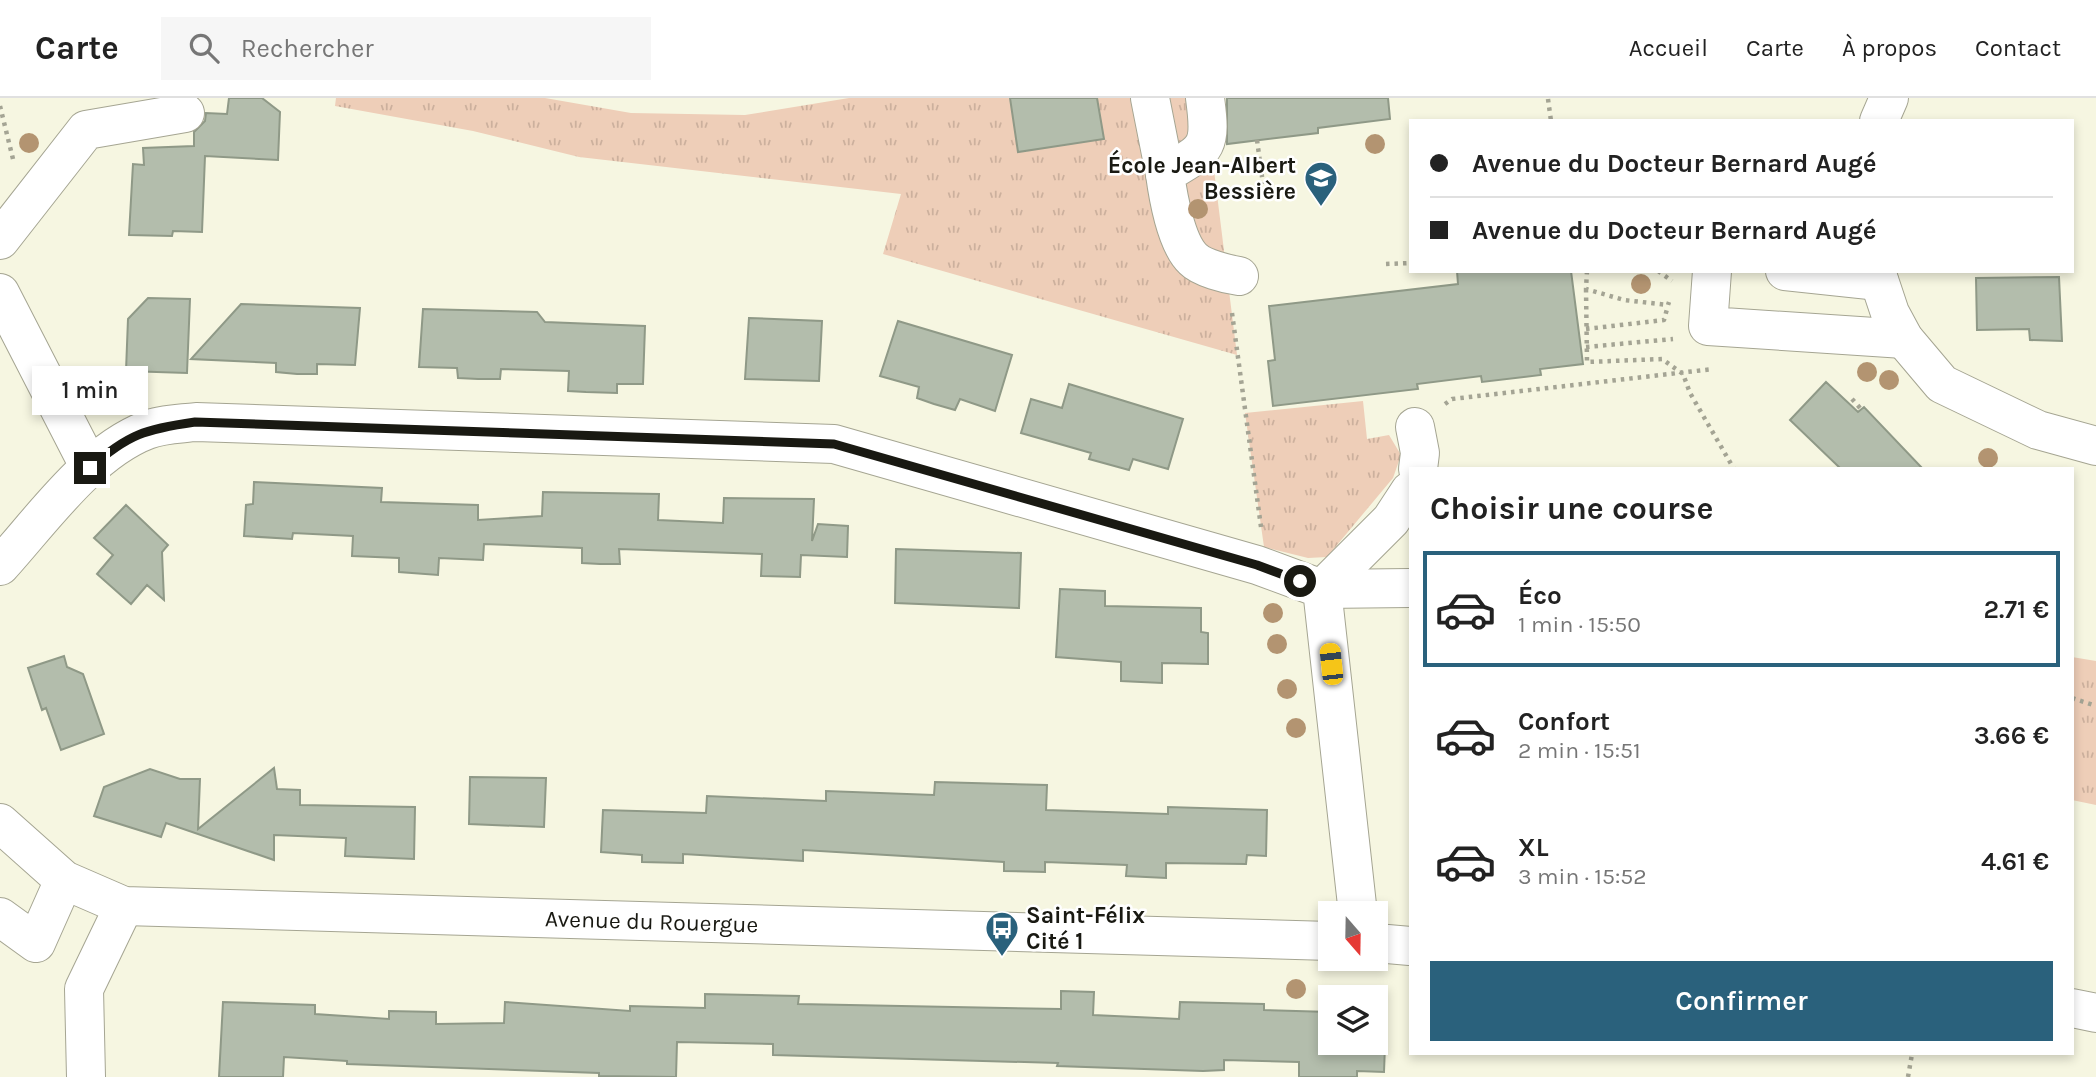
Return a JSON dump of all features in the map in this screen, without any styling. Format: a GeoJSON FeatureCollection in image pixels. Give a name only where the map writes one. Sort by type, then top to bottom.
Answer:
{"type":"FeatureCollection","features":[{"type":"Feature","properties":{"kind":"street"},"geometry":{"type":"LineString","coordinates":[[1150,98],[1173,220],[1193,259],[1233,275]]}},
{"type":"Feature","properties":{"kind":"street"},"geometry":{"type":"LineString","coordinates":[[1165,174],[1202,151],[1210,130],[1205,98]]}},
{"type":"Feature","properties":{"kind":"street"},"geometry":{"type":"LineString","coordinates":[[1880,119],[1889,98]]}},
{"type":"Feature","properties":{"kind":"street"},"geometry":{"type":"LineString","coordinates":[[0,240],[86,130],[185,113]]}},
{"type":"Feature","properties":{"kind":"street"},"geometry":{"type":"LineString","coordinates":[[1712,273],[1708,326],[1904,339]]}},
{"type":"Feature","properties":{"kind":"street"},"geometry":{"type":"LineString","coordinates":[[1822,273],[1877,276],[1904,339],[1942,384],[2038,430],[2096,446]]}},
{"type":"Feature","properties":{"kind":"street"},"geometry":{"type":"LineString","coordinates":[[0,293],[90,468]]}},
{"type":"Feature","properties":{"kind":"street"},"geometry":{"type":"LineString","coordinates":[[0,566],[90,468],[117,444],[149,429],[195,422],[834,444],[1257,565],[1322,589],[1409,588]]}},
{"type":"Feature","properties":{"kind":"street"},"geometry":{"type":"LineString","coordinates":[[1415,426],[1420,453],[1418,467]]}},
{"type":"Feature","properties":{"kind":"street"},"geometry":{"type":"LineString","coordinates":[[1322,589],[1391,520],[1409,493]]}},
{"type":"Feature","properties":{"kind":"street"},"geometry":{"type":"LineString","coordinates":[[1322,589],[1358,901]]}},
{"type":"Feature","properties":{"kind":"street","name":"Avenue du Rouergue"},"geometry":{"type":"LineString","coordinates":[[0,823],[65,880],[124,906],[1318,941]]}},
{"type":"Feature","properties":{"kind":"street"},"geometry":{"type":"LineString","coordinates":[[0,917],[36,943],[65,880]]}},
{"type":"Feature","properties":{"kind":"street"},"geometry":{"type":"LineString","coordinates":[[86,1077],[84,989],[124,906]]}},
{"type":"Feature","properties":{"kind":"street"},"geometry":{"type":"LineString","coordinates":[[1388,944],[1409,946]]}},
{"type":"Feature","properties":{"kind":"street"},"geometry":{"type":"LineString","coordinates":[[2074,1008],[2096,1013]]}},
{"type":"Feature","properties":{"kind":"path"},"geometry":{"type":"LineString","coordinates":[[1548,99],[1551,119]]}},
{"type":"Feature","properties":{"kind":"path"},"geometry":{"type":"LineString","coordinates":[[0,106],[13,159]]}},
{"type":"Feature","properties":{"kind":"path"},"geometry":{"type":"LineString","coordinates":[[1257,140],[1263,184]]}},
{"type":"Feature","properties":{"kind":"path"},"geometry":{"type":"LineString","coordinates":[[1386,264],[1409,263]]}},
{"type":"Feature","properties":{"kind":"path"},"geometry":{"type":"LineString","coordinates":[[1587,273],[1587,362],[1662,359],[1684,374],[1690,393],[1733,467]]}},
{"type":"Feature","properties":{"kind":"path"},"geometry":{"type":"LineString","coordinates":[[1661,273],[1677,285]]}},
{"type":"Feature","properties":{"kind":"path"},"geometry":{"type":"LineString","coordinates":[[1233,275],[1261,531]]}},
{"type":"Feature","properties":{"kind":"path"},"geometry":{"type":"LineString","coordinates":[[1586,289],[1624,300],[1668,305],[1672,295]]}},
{"type":"Feature","properties":{"kind":"path"},"geometry":{"type":"LineString","coordinates":[[1586,330],[1664,320]]}},
{"type":"Feature","properties":{"kind":"path"},"geometry":{"type":"LineString","coordinates":[[1587,347],[1685,338]]}},
{"type":"Feature","properties":{"kind":"path"},"geometry":{"type":"LineString","coordinates":[[1415,426],[1452,399],[1684,374],[1725,367]]}},
{"type":"Feature","properties":{"kind":"path"},"geometry":{"type":"LineString","coordinates":[[1852,399],[1861,410]]}},
{"type":"Feature","properties":{"kind":"path"},"geometry":{"type":"LineString","coordinates":[[2074,699],[2096,706]]}},
{"type":"Feature","properties":{"kind":"path"},"geometry":{"type":"LineString","coordinates":[[1908,1077],[1912,1055]]}},
{"type":"Feature","properties":{"kind":"green space"},"geometry":{"type":"Polygon","coordinates":[[[336,98],[545,98],[631,113],[745,115],[849,98],[1205,98],[1237,355],[883,254],[901,194],[579,157],[473,131],[335,106],[336,98]]]}},
{"type":"Feature","properties":{"kind":"green space"},"geometry":{"type":"Polygon","coordinates":[[[1363,401],[1367,439],[1389,435],[1401,455],[1393,478],[1327,557],[1308,558],[1264,547],[1245,413],[1363,401]]]}},
{"type":"Feature","properties":{"kind":"green space"},"geometry":{"type":"Polygon","coordinates":[[[2074,657],[2096,661],[2096,805],[2074,800],[2074,657]]]}},
{"type":"Feature","properties":{"kind":"building"},"geometry":{"type":"Polygon","coordinates":[[[229,98],[262,98],[280,112],[278,160],[205,156],[202,232],[173,231],[172,236],[129,235],[133,164],[144,165],[143,148],[194,146],[194,132],[205,121],[206,113],[227,114],[229,98]]]}},
{"type":"Feature","properties":{"kind":"building"},"geometry":{"type":"Polygon","coordinates":[[[1010,98],[1097,98],[1104,139],[1018,152],[1010,98]]]}},
{"type":"Feature","properties":{"kind":"building"},"geometry":{"type":"Polygon","coordinates":[[[1227,98],[1388,98],[1390,119],[1318,128],[1318,133],[1227,144],[1227,98]]]}},
{"type":"Feature","properties":{"kind":"building"},"geometry":{"type":"Polygon","coordinates":[[[1457,273],[1571,273],[1583,364],[1540,369],[1541,375],[1482,382],[1481,376],[1417,384],[1418,389],[1273,406],[1268,361],[1275,360],[1269,306],[1458,284],[1457,273]]]}},
{"type":"Feature","properties":{"kind":"building"},"geometry":{"type":"Polygon","coordinates":[[[2059,277],[2062,341],[2030,340],[2029,329],[1977,330],[1976,278],[2059,277]]]}},
{"type":"Feature","properties":{"kind":"building"},"geometry":{"type":"Polygon","coordinates":[[[148,298],[190,299],[187,373],[126,371],[128,319],[148,298]]]}},
{"type":"Feature","properties":{"kind":"building"},"geometry":{"type":"Polygon","coordinates":[[[241,304],[360,308],[355,365],[317,364],[317,374],[297,374],[276,372],[276,363],[191,359],[241,304]]]}},
{"type":"Feature","properties":{"kind":"building"},"geometry":{"type":"Polygon","coordinates":[[[423,309],[537,312],[545,322],[645,326],[643,384],[617,384],[617,393],[568,391],[569,371],[501,369],[500,379],[478,379],[458,378],[457,368],[419,367],[423,309]]]}},
{"type":"Feature","properties":{"kind":"building"},"geometry":{"type":"Polygon","coordinates":[[[749,318],[822,321],[819,381],[745,379],[749,318]]]}},
{"type":"Feature","properties":{"kind":"building"},"geometry":{"type":"Polygon","coordinates":[[[898,321],[1012,355],[995,411],[960,399],[955,410],[934,404],[917,398],[919,387],[880,376],[898,321]]]}},
{"type":"Feature","properties":{"kind":"building"},"geometry":{"type":"Polygon","coordinates":[[[1826,382],[1858,412],[1864,407],[1921,467],[1839,467],[1790,420],[1826,382]]]}},
{"type":"Feature","properties":{"kind":"building"},"geometry":{"type":"Polygon","coordinates":[[[1069,384],[1183,419],[1168,469],[1133,459],[1129,470],[1089,459],[1091,453],[1021,433],[1031,399],[1062,408],[1069,384]]]}},
{"type":"Feature","properties":{"kind":"building"},"geometry":{"type":"Polygon","coordinates":[[[254,482],[382,488],[381,502],[478,505],[478,520],[542,516],[543,492],[659,494],[658,520],[723,523],[724,498],[814,499],[812,541],[818,524],[848,526],[847,557],[801,555],[800,577],[761,576],[762,554],[619,549],[620,564],[600,564],[582,563],[582,548],[484,544],[483,560],[439,558],[438,575],[399,572],[399,558],[352,556],[353,536],[293,533],[292,539],[244,536],[246,505],[253,504],[254,482]]]}},
{"type":"Feature","properties":{"kind":"building"},"geometry":{"type":"Polygon","coordinates":[[[126,505],[168,545],[162,552],[164,600],[147,585],[131,604],[97,574],[113,555],[94,538],[126,505]]]}},
{"type":"Feature","properties":{"kind":"building"},"geometry":{"type":"Polygon","coordinates":[[[896,549],[1021,553],[1019,608],[895,603],[896,549]]]}},
{"type":"Feature","properties":{"kind":"building"},"geometry":{"type":"Polygon","coordinates":[[[1060,589],[1105,591],[1105,606],[1201,608],[1201,632],[1208,633],[1208,664],[1162,663],[1162,683],[1121,681],[1121,662],[1056,657],[1060,589]]]}},
{"type":"Feature","properties":{"kind":"building"},"geometry":{"type":"Polygon","coordinates":[[[64,656],[67,667],[83,674],[104,734],[61,750],[46,708],[42,710],[28,668],[64,656]]]}},
{"type":"Feature","properties":{"kind":"building"},"geometry":{"type":"Polygon","coordinates":[[[274,768],[277,789],[300,790],[300,805],[415,807],[414,859],[345,856],[346,838],[274,835],[274,860],[166,823],[161,837],[94,816],[104,787],[150,769],[180,779],[200,779],[198,829],[274,768]]]}},
{"type":"Feature","properties":{"kind":"building"},"geometry":{"type":"Polygon","coordinates":[[[470,777],[546,778],[544,827],[469,824],[470,777]]]}},
{"type":"Feature","properties":{"kind":"building"},"geometry":{"type":"Polygon","coordinates":[[[935,782],[1047,785],[1046,810],[1168,814],[1168,807],[1267,810],[1266,856],[1247,855],[1246,864],[1166,863],[1166,878],[1126,876],[1127,865],[1045,862],[1045,872],[1004,871],[1004,862],[803,850],[803,861],[683,854],[683,863],[642,862],[642,855],[601,852],[603,810],[706,813],[707,796],[826,801],[826,791],[934,795],[935,782]]]}},
{"type":"Feature","properties":{"kind":"building"},"geometry":{"type":"Polygon","coordinates":[[[1061,991],[1094,992],[1093,1015],[1179,1019],[1180,1002],[1264,1004],[1264,1010],[1318,1012],[1318,1055],[1385,1055],[1384,1072],[1357,1071],[1357,1077],[1299,1077],[1299,1062],[1224,1060],[1224,1070],[1203,1071],[1057,1066],[1058,1063],[773,1055],[773,1044],[677,1042],[676,1077],[347,1064],[347,1061],[284,1057],[283,1077],[219,1077],[223,1002],[315,1005],[315,1014],[389,1019],[389,1011],[436,1012],[436,1024],[504,1023],[505,1002],[630,1011],[630,1006],[705,1008],[705,994],[799,996],[798,1004],[1061,1009],[1061,991]]]}},
{"type":"Feature","properties":{"kind":"place","name":"École Jean-Albert Bessière"},"geometry":{"type":"Point","coordinates":[1321,208]}},
{"type":"Feature","properties":{"kind":"place","name":"Saint-Félix Cité 1"},"geometry":{"type":"Point","coordinates":[1002,958]}},
{"type":"Feature","properties":{"kind":"route"},"geometry":{"type":"LineString","coordinates":[[90,468],[117,444],[149,429],[195,422],[834,444],[1257,565],[1300,581]]}}]}
